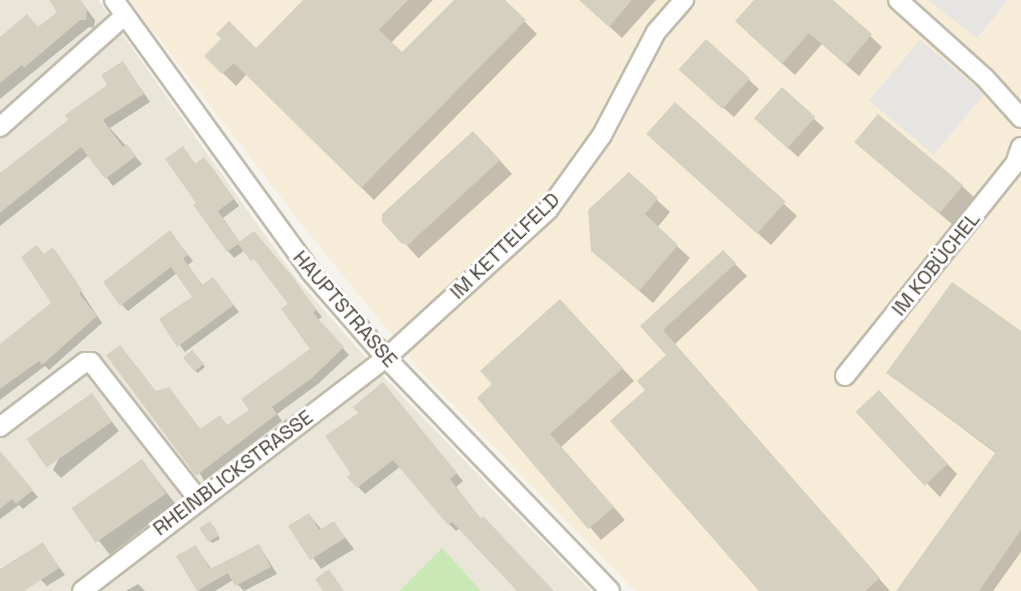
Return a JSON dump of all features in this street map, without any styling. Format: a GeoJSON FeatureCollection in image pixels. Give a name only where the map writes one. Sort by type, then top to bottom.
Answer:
{"type":"FeatureCollection","features":[{"type":"Feature","properties":{"kind":"street","name":"HAUPTSTRASSE"},"geometry":{"type":"LineString","coordinates":[[114,0],[299,257],[386,358],[610,591]]}},
{"type":"Feature","properties":{"kind":"street","name":"IM KETTELFELD"},"geometry":{"type":"LineString","coordinates":[[386,358],[548,210],[602,135],[656,32],[684,0]]}},
{"type":"Feature","properties":{"kind":"street"},"geometry":{"type":"LineString","coordinates":[[898,0],[986,78],[1021,118]]}},
{"type":"Feature","properties":{"kind":"street"},"geometry":{"type":"LineString","coordinates":[[0,127],[124,16]]}},
{"type":"Feature","properties":{"kind":"street","name":"IM KOBÜCHEL"},"geometry":{"type":"LineString","coordinates":[[844,376],[1015,164],[1021,147]]}},
{"type":"Feature","properties":{"kind":"street","name":"RHEINBLICKSTRASSE"},"geometry":{"type":"LineString","coordinates":[[82,591],[198,499],[386,358]]}},
{"type":"Feature","properties":{"kind":"street"},"geometry":{"type":"LineString","coordinates":[[0,427],[84,362],[91,362],[198,499]]}},
{"type":"Feature","properties":{"kind":"shaded area"},"geometry":{"type":"Polygon","coordinates":[[[0,0],[98,0],[295,277],[374,367],[591,591],[481,591],[442,549],[399,591],[0,591],[0,0]]]}},
{"type":"Feature","properties":{"kind":"shaded area"},"geometry":{"type":"Polygon","coordinates":[[[129,0],[1021,0],[1021,591],[635,591],[427,378],[307,231],[129,0]]]}},
{"type":"Feature","properties":{"kind":"shaded area"},"geometry":{"type":"Polygon","coordinates":[[[928,0],[1008,0],[977,38],[928,0]]]}},
{"type":"Feature","properties":{"kind":"shaded area"},"geometry":{"type":"Polygon","coordinates":[[[920,40],[984,94],[934,155],[869,101],[920,40]]]}},
{"type":"Feature","properties":{"kind":"green space"},"geometry":{"type":"Polygon","coordinates":[[[442,548],[481,591],[399,591],[442,548]]]}},
{"type":"Feature","properties":{"kind":"building"},"geometry":{"type":"Polygon","coordinates":[[[49,0],[80,0],[87,10],[86,20],[80,20],[24,68],[22,65],[0,83],[0,37],[27,14],[38,27],[57,12],[49,0]]]}},
{"type":"Feature","properties":{"kind":"building"},"geometry":{"type":"Polygon","coordinates":[[[303,0],[408,0],[379,30],[402,52],[454,0],[505,0],[526,20],[361,188],[234,63],[222,74],[204,56],[221,39],[216,34],[229,21],[256,48],[303,0]]]}},
{"type":"Feature","properties":{"kind":"building"},"geometry":{"type":"Polygon","coordinates":[[[579,0],[632,0],[609,27],[579,0]]]}},
{"type":"Feature","properties":{"kind":"building"},"geometry":{"type":"Polygon","coordinates":[[[754,0],[833,0],[872,34],[846,65],[809,33],[782,64],[735,21],[754,0]]]}},
{"type":"Feature","properties":{"kind":"building"},"geometry":{"type":"Polygon","coordinates":[[[706,39],[750,78],[722,109],[679,69],[706,39]]]}},
{"type":"Feature","properties":{"kind":"building"},"geometry":{"type":"Polygon","coordinates":[[[123,61],[144,94],[103,120],[123,147],[127,144],[136,156],[105,179],[81,147],[0,213],[0,173],[68,120],[65,115],[107,85],[101,75],[123,61]]]}},
{"type":"Feature","properties":{"kind":"building"},"geometry":{"type":"Polygon","coordinates":[[[782,87],[815,117],[787,148],[754,118],[782,87]]]}},
{"type":"Feature","properties":{"kind":"building"},"geometry":{"type":"Polygon","coordinates":[[[675,102],[786,202],[757,234],[646,134],[675,102]]]}},
{"type":"Feature","properties":{"kind":"building"},"geometry":{"type":"Polygon","coordinates":[[[878,114],[963,185],[939,214],[854,142],[878,114]]]}},
{"type":"Feature","properties":{"kind":"building"},"geometry":{"type":"Polygon","coordinates":[[[473,131],[500,160],[408,245],[401,243],[382,222],[382,214],[473,131]]]}},
{"type":"Feature","properties":{"kind":"building"},"geometry":{"type":"Polygon","coordinates":[[[183,146],[195,164],[204,157],[234,199],[218,211],[239,242],[254,231],[293,277],[316,310],[313,313],[344,347],[312,378],[272,407],[277,414],[196,476],[106,355],[120,345],[156,391],[169,387],[200,429],[220,415],[227,425],[249,410],[241,399],[310,349],[281,309],[288,304],[254,259],[251,261],[238,244],[227,252],[193,205],[196,203],[165,159],[183,146]]]}},
{"type":"Feature","properties":{"kind":"building"},"geometry":{"type":"Polygon","coordinates":[[[629,172],[658,198],[645,214],[678,245],[639,291],[591,251],[588,210],[629,172]]]}},
{"type":"Feature","properties":{"kind":"building"},"geometry":{"type":"Polygon","coordinates":[[[170,230],[188,255],[183,258],[202,285],[213,277],[234,305],[177,347],[159,319],[192,297],[171,267],[120,306],[103,282],[170,230]]]}},
{"type":"Feature","properties":{"kind":"building"},"geometry":{"type":"Polygon","coordinates":[[[36,245],[44,254],[53,247],[82,290],[79,293],[97,316],[42,365],[39,361],[0,389],[0,344],[51,303],[21,257],[36,245]]]}},
{"type":"Feature","properties":{"kind":"building"},"geometry":{"type":"Polygon","coordinates":[[[723,250],[736,263],[663,330],[880,578],[865,591],[759,591],[610,421],[645,390],[637,381],[666,355],[640,326],[723,250]]]}},
{"type":"Feature","properties":{"kind":"building"},"geometry":{"type":"Polygon","coordinates":[[[952,282],[1021,331],[1021,530],[979,591],[896,591],[996,452],[886,373],[952,282]]]}},
{"type":"Feature","properties":{"kind":"building"},"geometry":{"type":"Polygon","coordinates":[[[560,299],[623,368],[550,434],[614,507],[588,529],[477,398],[492,384],[480,371],[560,299]]]}},
{"type":"Feature","properties":{"kind":"building"},"geometry":{"type":"Polygon","coordinates":[[[192,350],[204,364],[195,371],[183,358],[192,350]]]}},
{"type":"Feature","properties":{"kind":"building"},"geometry":{"type":"Polygon","coordinates":[[[383,382],[457,473],[450,479],[480,518],[483,516],[554,591],[517,591],[452,522],[448,525],[393,460],[357,488],[347,477],[351,474],[325,436],[358,413],[353,407],[383,382]]]}},
{"type":"Feature","properties":{"kind":"building"},"geometry":{"type":"Polygon","coordinates":[[[879,390],[948,464],[924,486],[856,412],[879,390]]]}},
{"type":"Feature","properties":{"kind":"building"},"geometry":{"type":"Polygon","coordinates":[[[92,393],[112,422],[47,468],[26,439],[92,393]]]}},
{"type":"Feature","properties":{"kind":"building"},"geometry":{"type":"Polygon","coordinates":[[[0,451],[33,490],[16,504],[12,499],[0,509],[0,451]]]}},
{"type":"Feature","properties":{"kind":"building"},"geometry":{"type":"Polygon","coordinates":[[[142,459],[166,493],[96,543],[72,508],[142,459]]]}},
{"type":"Feature","properties":{"kind":"building"},"geometry":{"type":"Polygon","coordinates":[[[309,513],[319,530],[334,521],[345,538],[310,560],[288,526],[309,513]]]}},
{"type":"Feature","properties":{"kind":"building"},"geometry":{"type":"Polygon","coordinates":[[[210,521],[219,535],[208,542],[199,528],[210,521]]]}},
{"type":"Feature","properties":{"kind":"building"},"geometry":{"type":"Polygon","coordinates":[[[43,542],[59,568],[24,591],[0,591],[0,569],[43,542]]]}},
{"type":"Feature","properties":{"kind":"building"},"geometry":{"type":"Polygon","coordinates":[[[259,544],[271,567],[235,586],[228,573],[197,591],[176,556],[196,545],[210,569],[259,544]]]}},
{"type":"Feature","properties":{"kind":"building"},"geometry":{"type":"Polygon","coordinates":[[[329,569],[344,591],[323,591],[315,579],[329,569]]]}}]}
